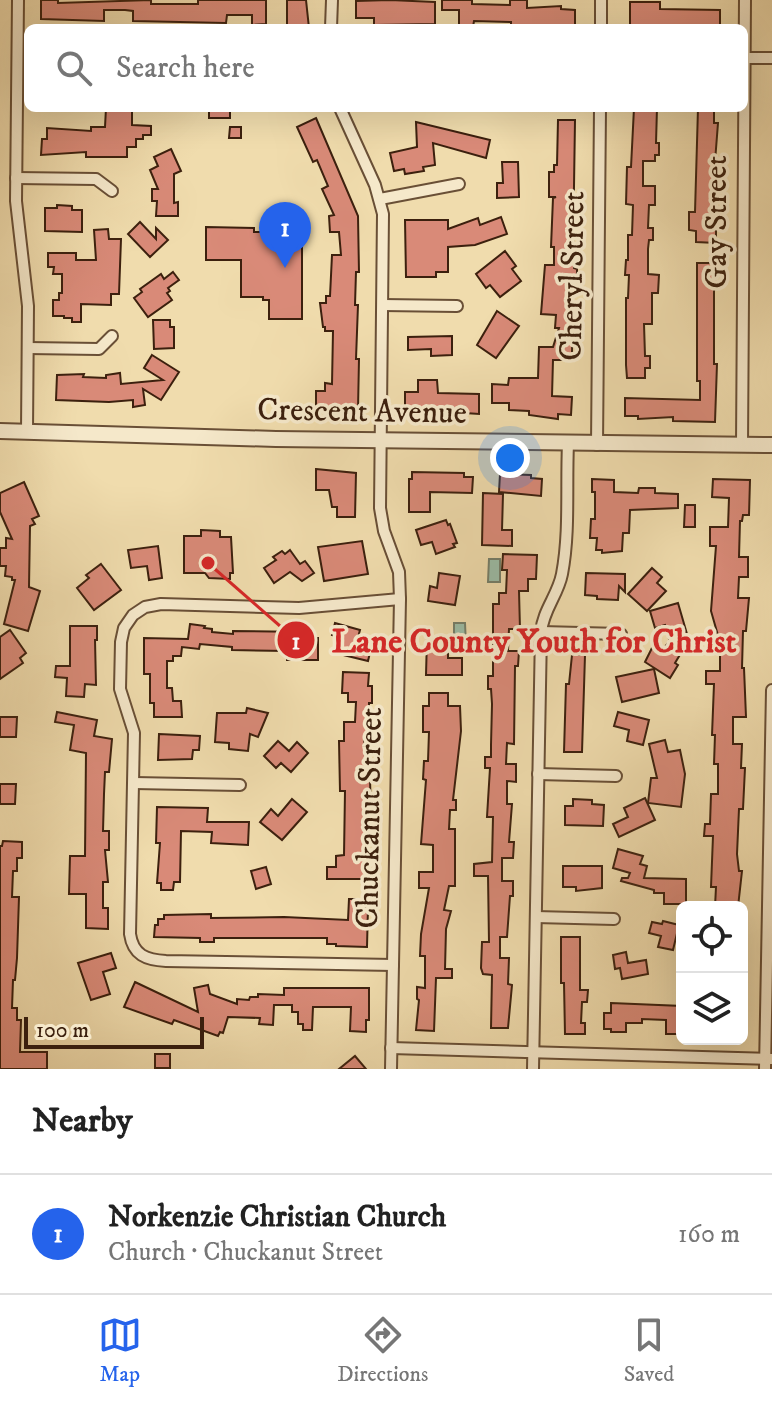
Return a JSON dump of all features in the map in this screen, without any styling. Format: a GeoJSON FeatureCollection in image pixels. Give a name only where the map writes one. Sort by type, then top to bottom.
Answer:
{"type":"FeatureCollection","features":[{"type":"Feature","properties":{"kind":"street"},"geometry":{"type":"LineString","coordinates":[[18,0],[23,44],[16,178],[18,233],[27,294],[27,431]]}},
{"type":"Feature","properties":{"kind":"street"},"geometry":{"type":"LineString","coordinates":[[331,24],[332,0]]}},
{"type":"Feature","properties":{"kind":"street"},"geometry":{"type":"LineString","coordinates":[[601,0],[601,24]]}},
{"type":"Feature","properties":{"kind":"street","name":"Gay Street"},"geometry":{"type":"LineString","coordinates":[[745,0],[745,24]]}},
{"type":"Feature","properties":{"kind":"street"},"geometry":{"type":"LineString","coordinates":[[748,58],[772,58]]}},
{"type":"Feature","properties":{"kind":"street","name":"Chuckanut Street"},"geometry":{"type":"LineString","coordinates":[[342,112],[380,199],[384,223],[380,517],[399,572],[400,599],[391,1069]]}},
{"type":"Feature","properties":{"kind":"street","name":"Cheryl Street"},"geometry":{"type":"LineString","coordinates":[[597,445],[600,112]]}},
{"type":"Feature","properties":{"kind":"street","name":"Gay Street"},"geometry":{"type":"LineString","coordinates":[[742,445],[744,112]]}},
{"type":"Feature","properties":{"kind":"street"},"geometry":{"type":"LineString","coordinates":[[16,178],[96,179],[112,191]]}},
{"type":"Feature","properties":{"kind":"street"},"geometry":{"type":"LineString","coordinates":[[380,199],[459,184]]}},
{"type":"Feature","properties":{"kind":"street"},"geometry":{"type":"LineString","coordinates":[[383,305],[457,306]]}},
{"type":"Feature","properties":{"kind":"street"},"geometry":{"type":"LineString","coordinates":[[28,348],[99,349],[112,336]]}},
{"type":"Feature","properties":{"kind":"street","name":"Crescent Avenue"},"geometry":{"type":"LineString","coordinates":[[0,431],[597,445],[772,445]]}},
{"type":"Feature","properties":{"kind":"street"},"geometry":{"type":"LineString","coordinates":[[533,1069],[541,632],[544,615],[562,574],[568,444]]}},
{"type":"Feature","properties":{"kind":"street"},"geometry":{"type":"LineString","coordinates":[[393,965],[166,961],[146,959],[140,955],[132,944],[130,934],[134,729],[120,684],[122,636],[128,621],[138,611],[161,604],[299,608],[400,599]]}},
{"type":"Feature","properties":{"kind":"street"},"geometry":{"type":"LineString","coordinates":[[541,632],[621,634]]}},
{"type":"Feature","properties":{"kind":"street"},"geometry":{"type":"LineString","coordinates":[[391,1048],[767,1062],[772,690]]}},
{"type":"Feature","properties":{"kind":"street"},"geometry":{"type":"LineString","coordinates":[[538,774],[616,776]]}},
{"type":"Feature","properties":{"kind":"street"},"geometry":{"type":"LineString","coordinates":[[134,783],[240,785]]}},
{"type":"Feature","properties":{"kind":"street"},"geometry":{"type":"LineString","coordinates":[[536,917],[614,919]]}},
{"type":"Feature","properties":{"kind":"shaded area"},"geometry":{"type":"Polygon","coordinates":[[[489,559],[500,559],[500,582],[488,582],[489,559]]]}},
{"type":"Feature","properties":{"kind":"shaded area"},"geometry":{"type":"Polygon","coordinates":[[[454,623],[465,623],[466,645],[454,645],[454,623]]]}},
{"type":"Feature","properties":{"kind":"building"},"geometry":{"type":"Polygon","coordinates":[[[41,0],[58,0],[58,3],[151,0],[151,4],[198,4],[198,0],[266,0],[266,24],[252,24],[252,15],[227,15],[226,23],[133,21],[133,11],[125,10],[104,10],[104,21],[41,19],[41,0]]]}},
{"type":"Feature","properties":{"kind":"building"},"geometry":{"type":"Polygon","coordinates":[[[287,0],[306,0],[309,24],[287,24],[287,0]]]}},
{"type":"Feature","properties":{"kind":"building"},"geometry":{"type":"Polygon","coordinates":[[[442,0],[510,5],[510,0],[527,0],[527,8],[561,6],[561,9],[575,10],[575,24],[474,21],[474,24],[459,24],[459,10],[442,10],[442,0]]]}},
{"type":"Feature","properties":{"kind":"building"},"geometry":{"type":"Polygon","coordinates":[[[356,1],[435,2],[435,24],[374,24],[374,18],[356,18],[356,1]]]}},
{"type":"Feature","properties":{"kind":"building"},"geometry":{"type":"Polygon","coordinates":[[[630,2],[660,2],[660,9],[720,10],[720,24],[630,24],[630,2]]]}},
{"type":"Feature","properties":{"kind":"building"},"geometry":{"type":"Polygon","coordinates":[[[106,112],[132,112],[132,125],[151,126],[151,135],[136,139],[136,147],[127,147],[127,157],[86,157],[86,152],[41,155],[42,139],[47,139],[47,128],[91,131],[91,127],[105,127],[106,112]]]}},
{"type":"Feature","properties":{"kind":"building"},"geometry":{"type":"Polygon","coordinates":[[[209,112],[230,112],[230,118],[209,118],[209,112]]]}},
{"type":"Feature","properties":{"kind":"building"},"geometry":{"type":"Polygon","coordinates":[[[634,112],[657,112],[656,143],[659,143],[659,155],[655,155],[655,161],[643,161],[643,186],[655,186],[655,205],[649,205],[648,228],[653,228],[653,240],[649,240],[648,274],[659,275],[658,293],[652,293],[652,324],[644,324],[645,356],[650,356],[650,368],[645,368],[645,378],[627,378],[626,365],[629,275],[625,275],[628,235],[632,235],[633,205],[626,204],[627,167],[631,167],[634,112]]]}},
{"type":"Feature","properties":{"kind":"building"},"geometry":{"type":"Polygon","coordinates":[[[698,112],[714,112],[714,123],[718,123],[711,213],[716,243],[696,242],[696,231],[689,230],[689,212],[695,212],[698,112]]]}},
{"type":"Feature","properties":{"kind":"building"},"geometry":{"type":"Polygon","coordinates":[[[316,118],[358,216],[359,272],[356,272],[355,305],[358,305],[358,410],[316,410],[316,391],[325,391],[325,383],[332,384],[333,331],[325,331],[323,327],[320,303],[326,303],[326,296],[330,296],[332,255],[341,255],[339,232],[330,232],[329,216],[334,215],[322,189],[328,186],[297,127],[316,118]]]}},
{"type":"Feature","properties":{"kind":"building"},"geometry":{"type":"Polygon","coordinates":[[[558,120],[575,120],[573,253],[577,279],[573,279],[572,354],[563,354],[563,360],[553,360],[552,396],[572,397],[571,415],[558,414],[558,419],[529,415],[529,411],[509,410],[509,403],[492,403],[492,384],[508,385],[509,378],[538,378],[539,347],[553,347],[559,328],[555,328],[556,315],[541,314],[545,265],[554,265],[554,247],[551,247],[553,198],[556,197],[549,197],[549,172],[554,172],[554,165],[557,165],[558,120]]]}},
{"type":"Feature","properties":{"kind":"building"},"geometry":{"type":"Polygon","coordinates":[[[416,122],[490,140],[486,158],[433,143],[435,165],[423,167],[424,171],[405,174],[404,169],[394,171],[390,153],[417,147],[416,122]]]}},
{"type":"Feature","properties":{"kind":"building"},"geometry":{"type":"Polygon","coordinates":[[[230,127],[241,127],[241,138],[229,138],[230,127]]]}},
{"type":"Feature","properties":{"kind":"building"},"geometry":{"type":"Polygon","coordinates":[[[171,149],[181,171],[174,174],[174,203],[178,202],[178,216],[156,216],[157,201],[152,201],[152,189],[158,189],[150,170],[158,166],[154,157],[171,149]]]}},
{"type":"Feature","properties":{"kind":"building"},"geometry":{"type":"Polygon","coordinates":[[[502,162],[518,162],[519,197],[497,198],[497,183],[503,183],[502,162]]]}},
{"type":"Feature","properties":{"kind":"building"},"geometry":{"type":"Polygon","coordinates":[[[57,205],[82,210],[82,232],[45,231],[45,208],[57,208],[57,205]]]}},
{"type":"Feature","properties":{"kind":"building"},"geometry":{"type":"Polygon","coordinates":[[[501,217],[507,234],[475,245],[448,247],[448,272],[436,272],[436,277],[406,277],[405,220],[448,220],[448,229],[478,218],[480,225],[501,217]]]}},
{"type":"Feature","properties":{"kind":"building"},"geometry":{"type":"Polygon","coordinates":[[[140,222],[156,239],[156,228],[168,240],[150,257],[128,234],[140,222]]]}},
{"type":"Feature","properties":{"kind":"building"},"geometry":{"type":"Polygon","coordinates":[[[206,227],[254,228],[254,232],[302,232],[302,319],[269,319],[269,300],[241,297],[241,260],[206,260],[206,227]]]}},
{"type":"Feature","properties":{"kind":"building"},"geometry":{"type":"Polygon","coordinates":[[[108,229],[109,239],[121,239],[119,294],[111,294],[111,305],[81,304],[81,322],[53,316],[53,300],[59,300],[59,293],[62,293],[62,274],[53,274],[54,267],[48,267],[48,253],[76,253],[76,260],[96,260],[94,230],[108,229]]]}},
{"type":"Feature","properties":{"kind":"building"},"geometry":{"type":"Polygon","coordinates":[[[505,251],[516,266],[512,269],[521,281],[500,297],[490,285],[486,288],[476,274],[505,251]]]}},
{"type":"Feature","properties":{"kind":"building"},"geometry":{"type":"Polygon","coordinates":[[[697,263],[717,263],[714,292],[714,364],[717,364],[715,422],[625,416],[625,398],[700,400],[700,381],[697,381],[697,263]]]}},
{"type":"Feature","properties":{"kind":"building"},"geometry":{"type":"Polygon","coordinates":[[[173,272],[179,280],[168,288],[170,291],[167,293],[172,300],[148,317],[134,298],[142,292],[140,289],[161,274],[164,279],[173,272]]]}},
{"type":"Feature","properties":{"kind":"building"},"geometry":{"type":"Polygon","coordinates":[[[497,311],[519,326],[496,358],[477,345],[497,311]]]}},
{"type":"Feature","properties":{"kind":"building"},"geometry":{"type":"Polygon","coordinates":[[[153,320],[170,320],[170,327],[174,327],[174,348],[154,349],[153,320]]]}},
{"type":"Feature","properties":{"kind":"building"},"geometry":{"type":"Polygon","coordinates":[[[452,336],[452,355],[431,356],[431,349],[408,350],[408,337],[452,336]]]}},
{"type":"Feature","properties":{"kind":"building"},"geometry":{"type":"Polygon","coordinates":[[[152,355],[179,372],[161,400],[143,389],[145,405],[133,407],[133,400],[56,400],[57,375],[84,374],[83,377],[106,378],[106,375],[120,373],[121,384],[163,380],[144,368],[152,355]]]}},
{"type":"Feature","properties":{"kind":"building"},"geometry":{"type":"Polygon","coordinates":[[[418,380],[437,380],[438,393],[479,394],[479,414],[443,408],[405,408],[405,392],[418,392],[418,380]]]}},
{"type":"Feature","properties":{"kind":"building"},"geometry":{"type":"Polygon","coordinates":[[[316,469],[356,473],[355,517],[337,517],[337,507],[332,507],[329,490],[316,490],[316,469]]]}},
{"type":"Feature","properties":{"kind":"building"},"geometry":{"type":"Polygon","coordinates":[[[412,472],[464,473],[464,477],[473,477],[472,493],[430,492],[430,512],[409,512],[409,479],[412,479],[412,472]]]}},
{"type":"Feature","properties":{"kind":"building"},"geometry":{"type":"Polygon","coordinates":[[[500,474],[531,475],[531,478],[542,479],[541,496],[499,492],[500,474]]]}},
{"type":"Feature","properties":{"kind":"building"},"geometry":{"type":"Polygon","coordinates":[[[592,479],[614,480],[614,492],[638,493],[639,488],[655,488],[655,493],[678,494],[678,508],[630,510],[629,533],[623,533],[622,551],[602,553],[602,550],[596,550],[597,538],[590,538],[591,519],[595,519],[592,479]]]}},
{"type":"Feature","properties":{"kind":"building"},"geometry":{"type":"Polygon","coordinates":[[[713,479],[750,480],[749,515],[743,515],[740,521],[739,557],[748,557],[748,577],[739,577],[738,598],[749,598],[746,631],[743,631],[742,668],[746,717],[733,717],[733,744],[742,744],[741,768],[745,768],[743,809],[739,809],[737,854],[739,871],[742,871],[739,901],[715,901],[716,887],[711,887],[713,836],[704,836],[705,824],[710,824],[711,794],[718,794],[718,764],[714,764],[715,735],[712,735],[714,684],[706,684],[706,671],[720,671],[720,653],[713,653],[713,639],[719,639],[711,611],[716,546],[710,546],[710,527],[728,527],[729,498],[712,497],[713,479]]]}},
{"type":"Feature","properties":{"kind":"building"},"geometry":{"type":"Polygon","coordinates":[[[24,482],[39,516],[32,519],[35,524],[30,526],[29,587],[40,591],[28,631],[4,624],[15,580],[5,576],[6,566],[0,566],[0,548],[6,548],[6,538],[12,539],[0,512],[0,493],[24,482]]]}},
{"type":"Feature","properties":{"kind":"building"},"geometry":{"type":"Polygon","coordinates":[[[483,493],[503,494],[502,530],[512,530],[512,546],[482,545],[483,493]]]}},
{"type":"Feature","properties":{"kind":"building"},"geometry":{"type":"Polygon","coordinates":[[[685,505],[695,505],[695,527],[684,527],[685,505]]]}},
{"type":"Feature","properties":{"kind":"building"},"geometry":{"type":"Polygon","coordinates":[[[446,520],[457,543],[453,544],[455,547],[436,554],[432,542],[421,545],[416,530],[446,520]]]}},
{"type":"Feature","properties":{"kind":"building"},"geometry":{"type":"Polygon","coordinates":[[[201,530],[220,531],[220,537],[231,537],[233,573],[230,573],[230,579],[209,578],[205,573],[184,573],[184,536],[201,536],[201,530]]]}},
{"type":"Feature","properties":{"kind":"building"},"geometry":{"type":"Polygon","coordinates":[[[362,541],[368,574],[324,581],[318,547],[362,541]]]}},
{"type":"Feature","properties":{"kind":"building"},"geometry":{"type":"Polygon","coordinates":[[[158,546],[162,578],[149,580],[147,566],[131,568],[128,550],[158,546]]]}},
{"type":"Feature","properties":{"kind":"building"},"geometry":{"type":"Polygon","coordinates":[[[290,550],[300,564],[305,561],[314,573],[302,581],[290,572],[274,583],[264,568],[276,560],[273,557],[290,550]]]}},
{"type":"Feature","properties":{"kind":"building"},"geometry":{"type":"Polygon","coordinates":[[[503,554],[537,555],[536,579],[528,579],[528,591],[519,591],[520,629],[509,629],[508,651],[519,651],[518,666],[515,666],[514,744],[507,743],[506,764],[516,764],[516,782],[507,781],[507,804],[512,804],[509,842],[514,842],[513,858],[502,858],[502,881],[513,881],[513,896],[510,896],[507,937],[500,937],[500,958],[509,958],[508,984],[512,985],[508,1028],[491,1028],[492,975],[483,974],[481,968],[482,942],[489,942],[488,876],[474,876],[474,864],[492,862],[493,817],[487,817],[490,768],[485,768],[485,757],[491,757],[492,704],[488,676],[493,676],[493,604],[499,604],[499,593],[506,593],[507,570],[502,570],[503,554]]]}},
{"type":"Feature","properties":{"kind":"building"},"geometry":{"type":"Polygon","coordinates":[[[101,564],[121,590],[94,610],[77,588],[89,578],[86,575],[101,564]]]}},
{"type":"Feature","properties":{"kind":"building"},"geometry":{"type":"Polygon","coordinates":[[[652,568],[662,577],[657,583],[666,591],[647,611],[628,594],[652,568]]]}},
{"type":"Feature","properties":{"kind":"building"},"geometry":{"type":"Polygon","coordinates":[[[439,573],[460,576],[455,605],[428,601],[430,586],[437,588],[439,573]]]}},
{"type":"Feature","properties":{"kind":"building"},"geometry":{"type":"Polygon","coordinates":[[[586,573],[625,574],[625,592],[619,586],[618,600],[585,595],[586,573]]]}},
{"type":"Feature","properties":{"kind":"building"},"geometry":{"type":"Polygon","coordinates":[[[678,603],[687,634],[669,639],[665,625],[655,628],[650,611],[678,603]]]}},
{"type":"Feature","properties":{"kind":"building"},"geometry":{"type":"Polygon","coordinates":[[[335,623],[360,630],[357,641],[372,644],[368,661],[335,653],[339,637],[332,635],[335,623]]]}},
{"type":"Feature","properties":{"kind":"building"},"geometry":{"type":"Polygon","coordinates":[[[190,624],[205,626],[212,632],[233,634],[233,631],[306,632],[306,638],[318,638],[318,660],[287,660],[287,651],[232,650],[232,647],[200,644],[199,649],[182,647],[181,656],[173,656],[173,661],[167,661],[167,688],[172,688],[173,701],[181,701],[182,717],[154,717],[154,703],[150,703],[150,674],[144,674],[144,638],[188,639],[190,624]]]}},
{"type":"Feature","properties":{"kind":"building"},"geometry":{"type":"Polygon","coordinates":[[[70,626],[97,626],[96,685],[85,684],[84,697],[66,696],[67,678],[55,677],[56,666],[70,666],[70,626]]]}},
{"type":"Feature","properties":{"kind":"building"},"geometry":{"type":"Polygon","coordinates":[[[10,630],[26,653],[20,658],[23,663],[0,679],[0,637],[10,630]]]}},
{"type":"Feature","properties":{"kind":"building"},"geometry":{"type":"Polygon","coordinates":[[[427,638],[448,638],[448,658],[462,658],[462,675],[426,675],[427,638]]]}},
{"type":"Feature","properties":{"kind":"building"},"geometry":{"type":"Polygon","coordinates":[[[667,644],[681,653],[670,678],[645,662],[652,648],[661,653],[667,644]]]}},
{"type":"Feature","properties":{"kind":"building"},"geometry":{"type":"Polygon","coordinates":[[[572,655],[585,655],[582,752],[564,752],[566,684],[569,684],[572,655]]]}},
{"type":"Feature","properties":{"kind":"building"},"geometry":{"type":"Polygon","coordinates":[[[654,669],[659,693],[622,702],[616,677],[654,669]]]}},
{"type":"Feature","properties":{"kind":"building"},"geometry":{"type":"Polygon","coordinates":[[[343,672],[369,673],[368,686],[372,686],[369,736],[364,736],[371,815],[371,829],[368,829],[365,848],[366,879],[327,879],[327,867],[336,867],[336,856],[344,855],[345,791],[340,791],[339,741],[344,741],[344,722],[355,722],[356,702],[348,702],[348,693],[342,693],[343,672]]]}},
{"type":"Feature","properties":{"kind":"building"},"geometry":{"type":"Polygon","coordinates":[[[429,693],[448,693],[448,706],[460,706],[461,731],[453,800],[456,800],[456,810],[450,810],[449,829],[455,829],[455,886],[449,886],[444,910],[451,911],[446,929],[445,969],[452,969],[452,978],[436,978],[434,1031],[416,1030],[417,987],[425,988],[425,956],[420,956],[429,888],[419,888],[419,872],[433,872],[433,845],[421,844],[426,780],[423,779],[424,761],[428,761],[429,732],[423,732],[423,706],[429,706],[429,693]]]}},
{"type":"Feature","properties":{"kind":"building"},"geometry":{"type":"Polygon","coordinates":[[[247,708],[268,713],[258,737],[250,734],[248,751],[229,749],[229,743],[215,742],[217,713],[246,713],[247,708]]]}},
{"type":"Feature","properties":{"kind":"building"},"geometry":{"type":"Polygon","coordinates":[[[57,712],[97,720],[94,736],[112,739],[109,772],[105,772],[103,831],[109,831],[109,850],[105,850],[108,882],[103,882],[103,908],[108,908],[108,929],[86,928],[86,894],[69,894],[70,856],[85,856],[86,753],[70,750],[74,725],[55,722],[57,712]]]}},
{"type":"Feature","properties":{"kind":"building"},"geometry":{"type":"Polygon","coordinates":[[[618,712],[649,720],[643,745],[627,741],[629,730],[614,726],[618,712]]]}},
{"type":"Feature","properties":{"kind":"building"},"geometry":{"type":"Polygon","coordinates":[[[0,717],[17,717],[16,737],[0,737],[0,717]]]}},
{"type":"Feature","properties":{"kind":"building"},"geometry":{"type":"Polygon","coordinates":[[[159,734],[200,736],[199,750],[193,750],[192,759],[158,760],[159,734]]]}},
{"type":"Feature","properties":{"kind":"building"},"geometry":{"type":"Polygon","coordinates":[[[665,740],[668,752],[680,750],[685,774],[681,807],[648,803],[651,778],[657,778],[649,744],[665,740]]]}},
{"type":"Feature","properties":{"kind":"building"},"geometry":{"type":"Polygon","coordinates":[[[278,741],[289,751],[297,742],[308,753],[291,772],[281,763],[276,768],[264,756],[278,741]]]}},
{"type":"Feature","properties":{"kind":"building"},"geometry":{"type":"Polygon","coordinates":[[[0,784],[16,784],[15,804],[0,804],[0,784]]]}},
{"type":"Feature","properties":{"kind":"building"},"geometry":{"type":"Polygon","coordinates":[[[645,798],[655,820],[619,837],[613,824],[628,817],[624,808],[645,798]]]}},
{"type":"Feature","properties":{"kind":"building"},"geometry":{"type":"Polygon","coordinates":[[[292,799],[307,812],[282,840],[260,822],[271,809],[278,816],[292,799]]]}},
{"type":"Feature","properties":{"kind":"building"},"geometry":{"type":"Polygon","coordinates":[[[573,799],[592,800],[592,804],[604,805],[603,826],[565,825],[565,806],[573,806],[573,799]]]}},
{"type":"Feature","properties":{"kind":"building"},"geometry":{"type":"Polygon","coordinates":[[[157,807],[208,808],[207,822],[249,822],[248,845],[211,843],[212,832],[181,831],[180,882],[174,882],[173,890],[161,890],[161,883],[157,883],[160,843],[156,843],[157,807]]]}},
{"type":"Feature","properties":{"kind":"building"},"geometry":{"type":"Polygon","coordinates":[[[3,841],[22,842],[22,858],[17,858],[17,871],[13,871],[12,897],[19,897],[12,1008],[17,1008],[17,1020],[21,1020],[20,1052],[47,1052],[47,1069],[0,1069],[0,846],[3,841]]]}},
{"type":"Feature","properties":{"kind":"building"},"geometry":{"type":"Polygon","coordinates":[[[618,849],[643,856],[640,864],[647,866],[644,878],[686,879],[686,901],[664,904],[664,893],[654,893],[654,890],[621,881],[628,878],[630,873],[613,868],[618,849]]]}},
{"type":"Feature","properties":{"kind":"building"},"geometry":{"type":"Polygon","coordinates":[[[563,866],[602,866],[602,888],[576,891],[576,887],[563,887],[563,866]]]}},
{"type":"Feature","properties":{"kind":"building"},"geometry":{"type":"Polygon","coordinates":[[[266,867],[271,884],[256,889],[251,871],[266,867]]]}},
{"type":"Feature","properties":{"kind":"building"},"geometry":{"type":"Polygon","coordinates":[[[349,899],[365,899],[364,907],[368,907],[367,947],[327,944],[327,938],[214,938],[214,942],[200,942],[200,938],[154,937],[155,925],[158,925],[158,919],[164,919],[164,915],[348,920],[349,899]]]}},
{"type":"Feature","properties":{"kind":"building"},"geometry":{"type":"Polygon","coordinates":[[[663,921],[676,924],[673,950],[658,947],[661,936],[649,933],[652,922],[662,924],[663,921]]]}},
{"type":"Feature","properties":{"kind":"building"},"geometry":{"type":"Polygon","coordinates":[[[561,937],[580,937],[580,990],[588,990],[587,1002],[582,1002],[581,1023],[585,1023],[585,1034],[565,1034],[561,937]]]}},
{"type":"Feature","properties":{"kind":"building"},"geometry":{"type":"Polygon","coordinates":[[[626,952],[628,963],[646,960],[648,974],[622,979],[620,968],[615,969],[613,955],[626,952]]]}},
{"type":"Feature","properties":{"kind":"building"},"geometry":{"type":"Polygon","coordinates":[[[111,953],[116,968],[103,972],[110,994],[91,1000],[78,963],[111,953]]]}},
{"type":"Feature","properties":{"kind":"building"},"geometry":{"type":"Polygon","coordinates":[[[135,982],[198,1012],[194,988],[208,985],[210,994],[237,1004],[237,999],[249,1000],[250,997],[258,997],[258,994],[284,995],[284,988],[369,988],[369,1020],[366,1020],[366,1032],[350,1031],[351,1007],[313,1007],[312,1030],[303,1030],[303,1024],[298,1024],[298,1012],[292,1012],[292,1005],[274,1005],[273,1025],[259,1024],[260,1018],[228,1017],[223,1033],[220,1032],[218,1036],[124,1007],[135,982]]]}},
{"type":"Feature","properties":{"kind":"building"},"geometry":{"type":"Polygon","coordinates":[[[611,1003],[676,1006],[676,1034],[666,1034],[666,1020],[642,1019],[642,1023],[626,1023],[626,1032],[611,1032],[611,1029],[604,1029],[604,1013],[611,1013],[611,1003]]]}},
{"type":"Feature","properties":{"kind":"building"},"geometry":{"type":"Polygon","coordinates":[[[155,1054],[170,1054],[170,1068],[155,1068],[155,1054]]]}},
{"type":"Feature","properties":{"kind":"building"},"geometry":{"type":"Polygon","coordinates":[[[355,1056],[366,1069],[339,1069],[355,1056]]]}},
{"type":"Feature","properties":{"kind":"place","name":"Norkenzie Christian Church"},"geometry":{"type":"Point","coordinates":[285,268]}},
{"type":"Feature","properties":{"kind":"place","name":"Lane County Youth for Christ"},"geometry":{"type":"Point","coordinates":[208,563]}}]}
